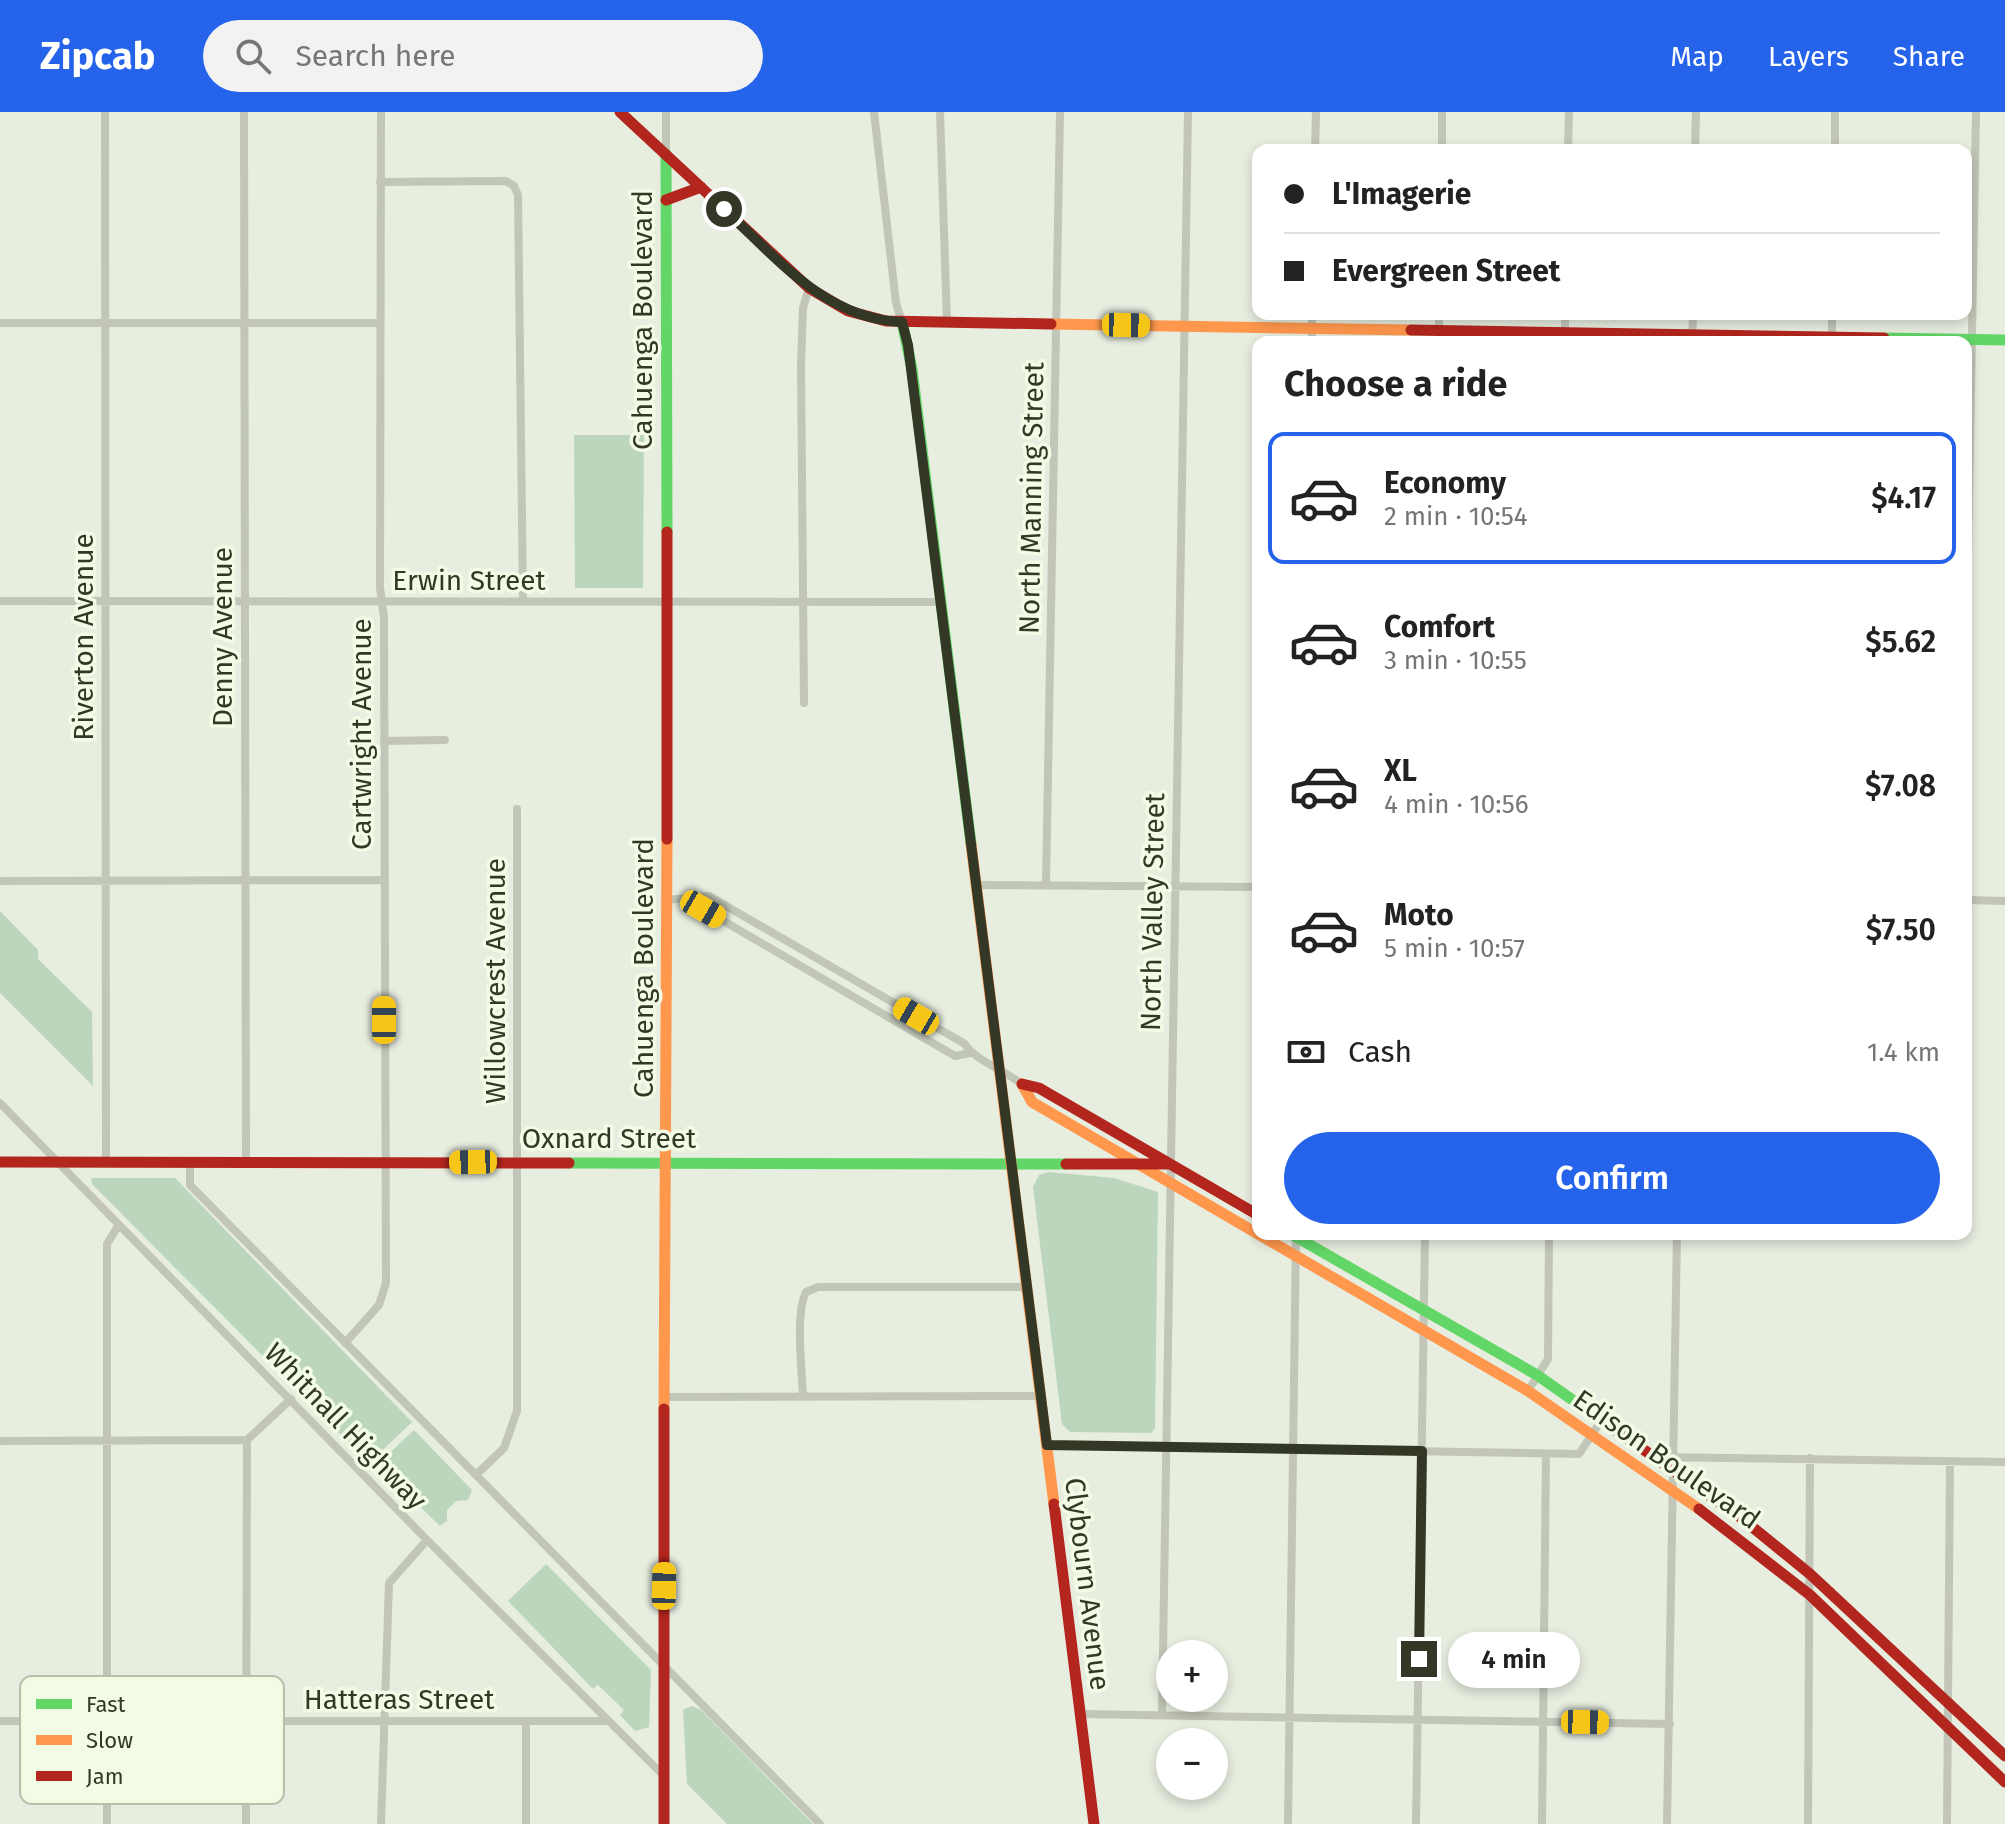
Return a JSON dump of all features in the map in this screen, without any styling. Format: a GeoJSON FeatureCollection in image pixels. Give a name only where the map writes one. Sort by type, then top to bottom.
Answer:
{"type":"FeatureCollection","features":[{"type":"Feature","properties":{"kind":"main road"},"geometry":{"type":"LineString","coordinates":[[620,112],[809,288],[848,311],[871,319],[1312,329],[1439,336]]}},
{"type":"Feature","properties":{"kind":"main road","name":"Cahuenga Boulevard"},"geometry":{"type":"LineString","coordinates":[[664,1824],[664,1162],[668,1118],[664,601],[666,154]]}},
{"type":"Feature","properties":{"kind":"main road"},"geometry":{"type":"LineString","coordinates":[[666,200],[701,187]]}},
{"type":"Feature","properties":{"kind":"main road","name":"Clybourn Avenue"},"geometry":{"type":"LineString","coordinates":[[902,322],[912,369],[1094,1824]]}},
{"type":"Feature","properties":{"kind":"main road"},"geometry":{"type":"LineString","coordinates":[[1972,339],[2005,340]]}},
{"type":"Feature","properties":{"kind":"main road","name":"Edison Boulevard"},"geometry":{"type":"LineString","coordinates":[[1022,1084],[1039,1088],[1252,1212]]}},
{"type":"Feature","properties":{"kind":"main road","name":"Edison Boulevard"},"geometry":{"type":"LineString","coordinates":[[1022,1084],[1032,1102],[1252,1230]]}},
{"type":"Feature","properties":{"kind":"main road","name":"Oxnard Street"},"geometry":{"type":"LineString","coordinates":[[0,1162],[1170,1164]]}},
{"type":"Feature","properties":{"kind":"main road","name":"Edison Boulevard"},"geometry":{"type":"LineString","coordinates":[[1268,1240],[1528,1391],[1755,1549],[1810,1595],[2005,1782]]}},
{"type":"Feature","properties":{"kind":"main road","name":"Edison Boulevard"},"geometry":{"type":"LineString","coordinates":[[1303,1240],[1537,1375],[1768,1538],[2005,1756]]}},
{"type":"Feature","properties":{"kind":"street","name":"Riverton Avenue"},"geometry":{"type":"LineString","coordinates":[[105,112],[106,1162]]}},
{"type":"Feature","properties":{"kind":"street","name":"Denny Avenue"},"geometry":{"type":"LineString","coordinates":[[244,112],[246,1163]]}},
{"type":"Feature","properties":{"kind":"street","name":"Cartwright Avenue"},"geometry":{"type":"LineString","coordinates":[[345,1343],[383,1297],[381,112]]}},
{"type":"Feature","properties":{"kind":"street","name":"Cahuenga Boulevard"},"geometry":{"type":"LineString","coordinates":[[666,112],[666,154]]}},
{"type":"Feature","properties":{"kind":"street","name":"Clybourn Avenue"},"geometry":{"type":"LineString","coordinates":[[874,112],[896,303],[902,322]]}},
{"type":"Feature","properties":{"kind":"street"},"geometry":{"type":"LineString","coordinates":[[940,112],[947,322]]}},
{"type":"Feature","properties":{"kind":"street","name":"North Manning Street"},"geometry":{"type":"LineString","coordinates":[[1046,885],[1060,112]]}},
{"type":"Feature","properties":{"kind":"street","name":"North Valley Street"},"geometry":{"type":"LineString","coordinates":[[1162,1714],[1188,112]]}},
{"type":"Feature","properties":{"kind":"street"},"geometry":{"type":"LineString","coordinates":[[1315,144],[1316,112]]}},
{"type":"Feature","properties":{"kind":"street"},"geometry":{"type":"LineString","coordinates":[[1442,112],[1442,144]]}},
{"type":"Feature","properties":{"kind":"street"},"geometry":{"type":"LineString","coordinates":[[1568,144],[1569,112]]}},
{"type":"Feature","properties":{"kind":"street"},"geometry":{"type":"LineString","coordinates":[[1695,144],[1696,112]]}},
{"type":"Feature","properties":{"kind":"street"},"geometry":{"type":"LineString","coordinates":[[1835,112],[1835,144]]}},
{"type":"Feature","properties":{"kind":"street"},"geometry":{"type":"LineString","coordinates":[[1972,339],[1976,112]]}},
{"type":"Feature","properties":{"kind":"street"},"geometry":{"type":"LineString","coordinates":[[380,182],[506,181],[514,186],[518,195],[523,601]]}},
{"type":"Feature","properties":{"kind":"street"},"geometry":{"type":"LineString","coordinates":[[804,703],[801,364],[803,308],[809,288]]}},
{"type":"Feature","properties":{"kind":"street"},"geometry":{"type":"LineString","coordinates":[[1312,320],[1312,336]]}},
{"type":"Feature","properties":{"kind":"street"},"geometry":{"type":"LineString","coordinates":[[0,323],[380,323]]}},
{"type":"Feature","properties":{"kind":"street","name":"Erwin Street"},"geometry":{"type":"LineString","coordinates":[[0,601],[939,602]]}},
{"type":"Feature","properties":{"kind":"street"},"geometry":{"type":"LineString","coordinates":[[384,741],[445,740]]}},
{"type":"Feature","properties":{"kind":"street","name":"Willowcrest Avenue"},"geometry":{"type":"LineString","coordinates":[[476,1475],[504,1448],[517,1411],[517,809]]}},
{"type":"Feature","properties":{"kind":"street"},"geometry":{"type":"LineString","coordinates":[[0,881],[384,880]]}},
{"type":"Feature","properties":{"kind":"street"},"geometry":{"type":"LineString","coordinates":[[975,885],[1252,887]]}},
{"type":"Feature","properties":{"kind":"street","name":"Edison Boulevard"},"geometry":{"type":"LineString","coordinates":[[666,900],[697,900],[709,896],[965,1044],[970,1053],[998,1066],[1022,1084]]}},
{"type":"Feature","properties":{"kind":"street","name":"Edison Boulevard"},"geometry":{"type":"LineString","coordinates":[[697,900],[703,909],[955,1056],[970,1053]]}},
{"type":"Feature","properties":{"kind":"street"},"geometry":{"type":"LineString","coordinates":[[1972,900],[2005,901]]}},
{"type":"Feature","properties":{"kind":"street","name":"Whitnall Highway"},"geometry":{"type":"LineString","coordinates":[[0,1103],[427,1540],[664,1776]]}},
{"type":"Feature","properties":{"kind":"street","name":"Whitnall Highway"},"geometry":{"type":"LineString","coordinates":[[190,1163],[190,1185],[820,1824]]}},
{"type":"Feature","properties":{"kind":"street"},"geometry":{"type":"LineString","coordinates":[[106,1676],[107,1244],[118,1226]]}},
{"type":"Feature","properties":{"kind":"street"},"geometry":{"type":"LineString","coordinates":[[1288,1824],[1294,1240]]}},
{"type":"Feature","properties":{"kind":"street"},"geometry":{"type":"LineString","coordinates":[[1416,1824],[1425,1240]]}},
{"type":"Feature","properties":{"kind":"street"},"geometry":{"type":"LineString","coordinates":[[1528,1391],[1548,1359],[1549,1240]]}},
{"type":"Feature","properties":{"kind":"street"},"geometry":{"type":"LineString","coordinates":[[1667,1824],[1677,1240]]}},
{"type":"Feature","properties":{"kind":"street"},"geometry":{"type":"LineString","coordinates":[[803,1397],[802,1335],[798,1316],[806,1292],[818,1287],[1028,1287]]}},
{"type":"Feature","properties":{"kind":"street"},"geometry":{"type":"LineString","coordinates":[[665,1397],[1041,1396]]}},
{"type":"Feature","properties":{"kind":"street"},"geometry":{"type":"LineString","coordinates":[[0,1441],[247,1440],[291,1399]]}},
{"type":"Feature","properties":{"kind":"street"},"geometry":{"type":"LineString","coordinates":[[1047,1445],[1579,1454],[1601,1421]]}},
{"type":"Feature","properties":{"kind":"street"},"geometry":{"type":"LineString","coordinates":[[246,1676],[247,1440]]}},
{"type":"Feature","properties":{"kind":"street"},"geometry":{"type":"LineString","coordinates":[[1542,1824],[1546,1454]]}},
{"type":"Feature","properties":{"kind":"street"},"geometry":{"type":"LineString","coordinates":[[1654,1457],[2005,1462]]}},
{"type":"Feature","properties":{"kind":"street"},"geometry":{"type":"LineString","coordinates":[[1808,1824],[1810,1458]]}},
{"type":"Feature","properties":{"kind":"street"},"geometry":{"type":"LineString","coordinates":[[1947,1824],[1950,1461]]}},
{"type":"Feature","properties":{"kind":"street"},"geometry":{"type":"LineString","coordinates":[[381,1824],[381,1732],[387,1721],[389,1583],[427,1540]]}},
{"type":"Feature","properties":{"kind":"street"},"geometry":{"type":"LineString","coordinates":[[1080,1714],[1670,1724]]}},
{"type":"Feature","properties":{"kind":"street","name":"Hatteras Street"},"geometry":{"type":"LineString","coordinates":[[284,1721],[606,1721]]}},
{"type":"Feature","properties":{"kind":"street"},"geometry":{"type":"LineString","coordinates":[[526,1721],[526,1824]]}},
{"type":"Feature","properties":{"kind":"street"},"geometry":{"type":"LineString","coordinates":[[107,1804],[107,1824]]}},
{"type":"Feature","properties":{"kind":"green space"},"geometry":{"type":"Polygon","coordinates":[[[574,435],[644,435],[643,588],[575,588],[574,435]]]}},
{"type":"Feature","properties":{"kind":"green space"},"geometry":{"type":"Polygon","coordinates":[[[0,911],[38,950],[38,959],[92,1012],[93,1086],[0,993],[0,911]]]}},
{"type":"Feature","properties":{"kind":"green space"},"geometry":{"type":"Polygon","coordinates":[[[1049,1172],[1114,1178],[1158,1192],[1155,1428],[1151,1433],[1070,1432],[1062,1424],[1033,1187],[1039,1175],[1049,1172]]]}},
{"type":"Feature","properties":{"kind":"green space"},"geometry":{"type":"Polygon","coordinates":[[[91,1178],[175,1178],[412,1422],[369,1463],[92,1184],[91,1178]]]}},
{"type":"Feature","properties":{"kind":"green space"},"geometry":{"type":"Polygon","coordinates":[[[414,1430],[472,1490],[468,1500],[456,1501],[447,1510],[447,1521],[440,1526],[377,1465],[414,1430]]]}},
{"type":"Feature","properties":{"kind":"green space"},"geometry":{"type":"Polygon","coordinates":[[[546,1564],[651,1670],[649,1727],[635,1731],[620,1715],[624,1710],[598,1685],[593,1689],[508,1601],[546,1564]]]}},
{"type":"Feature","properties":{"kind":"green space"},"geometry":{"type":"Polygon","coordinates":[[[692,1706],[701,1710],[813,1824],[727,1824],[687,1784],[683,1710],[692,1706]]]}},
{"type":"Feature","properties":{"kind":"traffic: fast"},"geometry":{"type":"LineString","coordinates":[[666,154],[667,532]]}},
{"type":"Feature","properties":{"kind":"traffic: fast"},"geometry":{"type":"LineString","coordinates":[[902,322],[912,369],[971,844]]}},
{"type":"Feature","properties":{"kind":"traffic: fast"},"geometry":{"type":"LineString","coordinates":[[1972,339],[2005,340]]}},
{"type":"Feature","properties":{"kind":"traffic: fast"},"geometry":{"type":"LineString","coordinates":[[569,1163],[1066,1164]]}},
{"type":"Feature","properties":{"kind":"traffic: fast"},"geometry":{"type":"LineString","coordinates":[[1301,1240],[1537,1375],[1594,1415]]}},
{"type":"Feature","properties":{"kind":"traffic: slow"},"geometry":{"type":"LineString","coordinates":[[1051,324],[1411,330]]}},
{"type":"Feature","properties":{"kind":"traffic: slow"},"geometry":{"type":"LineString","coordinates":[[664,1409],[667,839]]}},
{"type":"Feature","properties":{"kind":"traffic: slow"},"geometry":{"type":"LineString","coordinates":[[971,844],[1054,1504]]}},
{"type":"Feature","properties":{"kind":"traffic: slow"},"geometry":{"type":"LineString","coordinates":[[1022,1084],[1032,1102],[1252,1230]]}},
{"type":"Feature","properties":{"kind":"traffic: slow"},"geometry":{"type":"LineString","coordinates":[[1268,1240],[1528,1391],[1699,1509]]}},
{"type":"Feature","properties":{"kind":"traffic: jam"},"geometry":{"type":"LineString","coordinates":[[620,112],[809,288],[848,311],[886,321],[1051,324]]}},
{"type":"Feature","properties":{"kind":"traffic: jam"},"geometry":{"type":"LineString","coordinates":[[666,200],[701,187]]}},
{"type":"Feature","properties":{"kind":"traffic: jam"},"geometry":{"type":"LineString","coordinates":[[1411,330],[1766,336]]}},
{"type":"Feature","properties":{"kind":"traffic: jam"},"geometry":{"type":"LineString","coordinates":[[667,532],[667,839]]}},
{"type":"Feature","properties":{"kind":"traffic: jam"},"geometry":{"type":"LineString","coordinates":[[1022,1084],[1039,1088],[1252,1212]]}},
{"type":"Feature","properties":{"kind":"traffic: jam"},"geometry":{"type":"LineString","coordinates":[[0,1162],[569,1163]]}},
{"type":"Feature","properties":{"kind":"traffic: jam"},"geometry":{"type":"LineString","coordinates":[[1066,1164],[1170,1164]]}},
{"type":"Feature","properties":{"kind":"traffic: jam"},"geometry":{"type":"LineString","coordinates":[[664,1409],[664,1824]]}},
{"type":"Feature","properties":{"kind":"traffic: jam"},"geometry":{"type":"LineString","coordinates":[[1594,1415],[1740,1517],[1810,1574],[2005,1756]]}},
{"type":"Feature","properties":{"kind":"traffic: jam"},"geometry":{"type":"LineString","coordinates":[[1054,1504],[1094,1824]]}},
{"type":"Feature","properties":{"kind":"traffic: jam"},"geometry":{"type":"LineString","coordinates":[[1699,1509],[1810,1595],[2005,1782]]}},
{"type":"Feature","properties":{"kind":"route"},"geometry":{"type":"LineString","coordinates":[[724,209],[809,288],[832,303],[871,319],[902,322],[912,369],[972,868],[1047,1445],[1422,1451],[1419,1659]]}}]}
